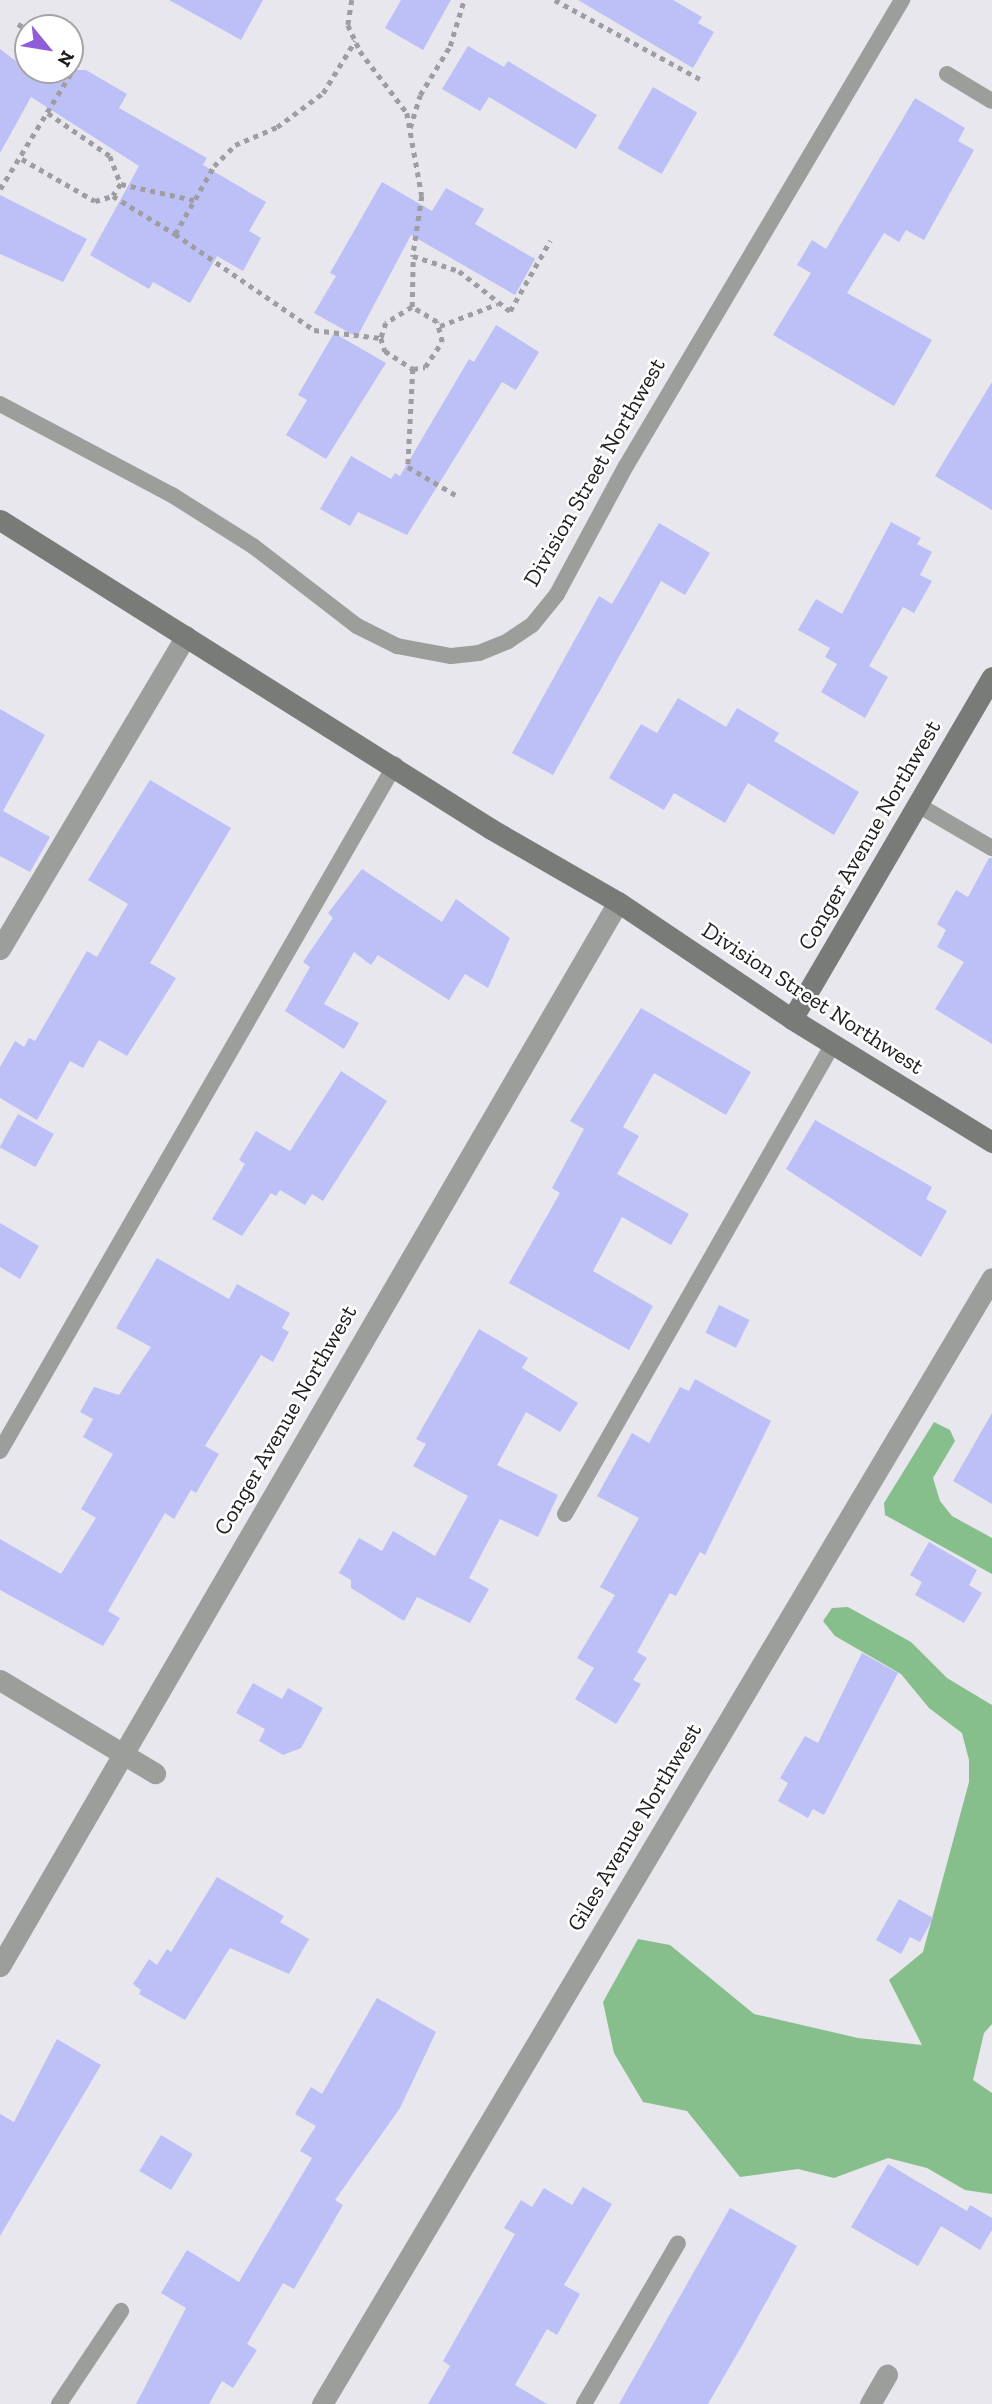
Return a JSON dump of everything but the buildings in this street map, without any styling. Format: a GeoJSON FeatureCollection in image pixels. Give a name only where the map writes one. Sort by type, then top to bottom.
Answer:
{"type":"FeatureCollection","features":[{"type":"Feature","properties":{"kind":"street","name":"Division Street Northwest"},"geometry":{"type":"LineString","coordinates":[[0,520],[618,902],[792,1019],[992,1142]]}},
{"type":"Feature","properties":{"kind":"street"},"geometry":{"type":"LineString","coordinates":[[0,949],[186,636]]}},
{"type":"Feature","properties":{"kind":"street","name":"Conger Avenue Northwest"},"geometry":{"type":"LineString","coordinates":[[792,1019],[992,677]]}},
{"type":"Feature","properties":{"kind":"street","name":"Conger Avenue Northwest"},"geometry":{"type":"LineString","coordinates":[[0,1966],[618,902]]}},
{"type":"Feature","properties":{"kind":"street","name":"Giles Avenue Northwest"},"geometry":{"type":"LineString","coordinates":[[322,2404],[992,1278]]}},
{"type":"Feature","properties":{"kind":"street"},"geometry":{"type":"LineString","coordinates":[[0,1680],[155,1773]]}},
{"type":"Feature","properties":{"kind":"street"},"geometry":{"type":"LineString","coordinates":[[870,2404],[887,2375]]}},
{"type":"Feature","properties":{"kind":"lane","name":"Division Street Northwest"},"geometry":{"type":"LineString","coordinates":[[0,404],[67,435],[172,495],[253,546],[357,626],[387,641],[421,654],[451,656],[479,653],[508,641],[532,625],[557,594],[626,466],[902,0]]}},
{"type":"Feature","properties":{"kind":"lane"},"geometry":{"type":"LineString","coordinates":[[947,74],[992,101]]}},
{"type":"Feature","properties":{"kind":"lane"},"geometry":{"type":"LineString","coordinates":[[0,1451],[395,765]]}},
{"type":"Feature","properties":{"kind":"lane"},"geometry":{"type":"LineString","coordinates":[[918,805],[992,848]]}},
{"type":"Feature","properties":{"kind":"lane"},"geometry":{"type":"LineString","coordinates":[[565,1514],[832,1044]]}},
{"type":"Feature","properties":{"kind":"lane"},"geometry":{"type":"LineString","coordinates":[[584,2404],[678,2243]]}},
{"type":"Feature","properties":{"kind":"lane"},"geometry":{"type":"LineString","coordinates":[[60,2404],[121,2311]]}},
{"type":"Feature","properties":{"kind":"path"},"geometry":{"type":"LineString","coordinates":[[352,0],[348,25],[355,40],[407,113],[422,196],[413,256],[412,307]]}},
{"type":"Feature","properties":{"kind":"path"},"geometry":{"type":"LineString","coordinates":[[409,132],[419,95],[450,46],[464,0]]}},
{"type":"Feature","properties":{"kind":"path"},"geometry":{"type":"LineString","coordinates":[[555,0],[702,80]]}},
{"type":"Feature","properties":{"kind":"path"},"geometry":{"type":"LineString","coordinates":[[175,234],[214,166],[234,145],[277,127],[323,93],[355,40]]}},
{"type":"Feature","properties":{"kind":"path"},"geometry":{"type":"LineString","coordinates":[[0,189],[22,159],[65,84]]}},
{"type":"Feature","properties":{"kind":"path"},"geometry":{"type":"LineString","coordinates":[[48,113],[110,156],[121,184]]}},
{"type":"Feature","properties":{"kind":"path"},"geometry":{"type":"LineString","coordinates":[[22,159],[95,201],[113,196],[121,184]]}},
{"type":"Feature","properties":{"kind":"path"},"geometry":{"type":"LineString","coordinates":[[121,184],[194,200]]}},
{"type":"Feature","properties":{"kind":"path"},"geometry":{"type":"LineString","coordinates":[[113,196],[175,234],[314,330],[382,338]]}},
{"type":"Feature","properties":{"kind":"path"},"geometry":{"type":"LineString","coordinates":[[413,256],[459,271],[497,304],[510,311],[550,241]]}},
{"type":"Feature","properties":{"kind":"path"},"geometry":{"type":"LineString","coordinates":[[440,326],[497,304]]}},
{"type":"Feature","properties":{"kind":"path"},"geometry":{"type":"LineString","coordinates":[[412,307],[425,311],[440,326],[442,342],[434,359],[413,369],[399,365],[385,351],[382,338],[386,323],[412,307]]}},
{"type":"Feature","properties":{"kind":"path"},"geometry":{"type":"LineString","coordinates":[[413,369],[408,467],[459,496]]}},
{"type":"Feature","properties":{"kind":"green space"},"geometry":{"type":"Polygon","coordinates":[[[934,1422],[950,1430],[955,1441],[933,1478],[940,1501],[952,1516],[992,1538],[992,1574],[885,1515],[884,1503],[934,1422]]]}},
{"type":"Feature","properties":{"kind":"green space"},"geometry":{"type":"Polygon","coordinates":[[[848,1607],[911,1642],[947,1678],[992,1705],[992,2024],[984,2033],[973,2080],[992,2093],[992,2194],[965,2190],[927,2168],[888,2158],[834,2178],[798,2169],[740,2177],[687,2111],[643,2102],[614,2053],[603,2002],[638,1939],[670,1945],[754,2014],[858,2038],[922,2045],[889,1980],[923,1952],[969,1782],[969,1760],[962,1733],[929,1708],[901,1674],[835,1636],[823,1621],[832,1608],[848,1607]]]}}]}
